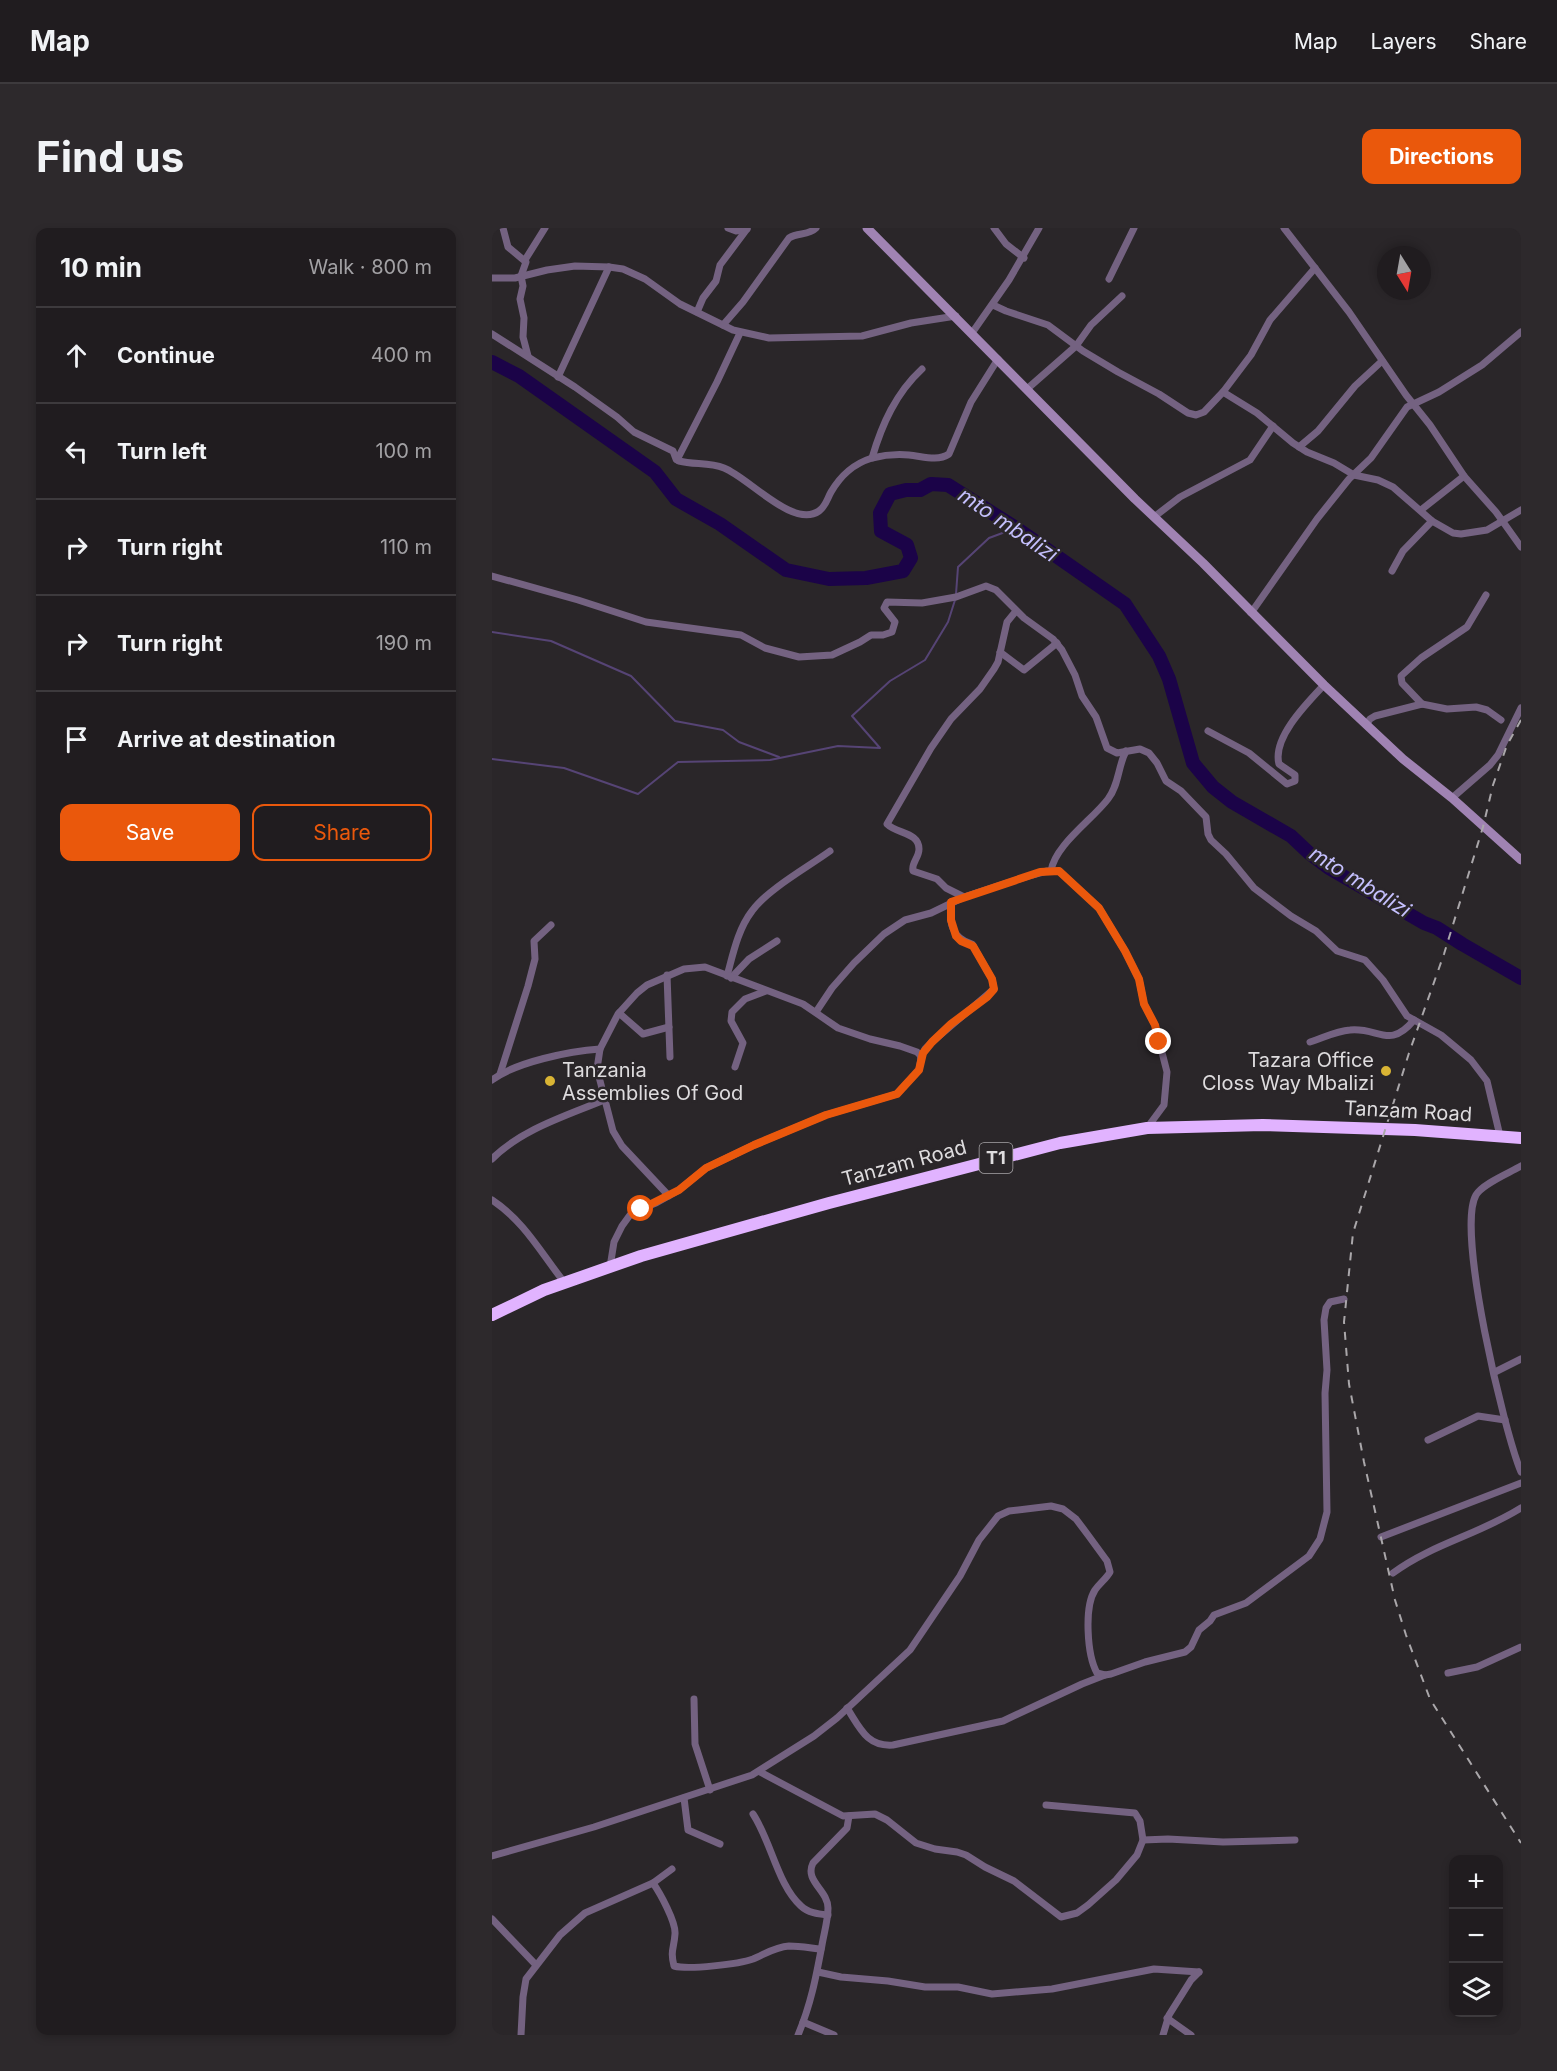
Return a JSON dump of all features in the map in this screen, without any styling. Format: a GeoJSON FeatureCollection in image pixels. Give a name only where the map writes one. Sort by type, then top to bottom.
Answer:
{"type":"FeatureCollection","features":[{"type":"Feature","properties":{"kind":"highway","name":"Tanzam Road"},"geometry":{"type":"LineString","coordinates":[[492,1315],[564,1282],[641,1256],[1021,1151],[1146,1128],[1263,1125],[1415,1130],[1521,1138]]}},
{"type":"Feature","properties":{"kind":"main road"},"geometry":{"type":"LineString","coordinates":[[867,228],[1324,685],[1366,725],[1521,860]]}},
{"type":"Feature","properties":{"kind":"street"},"geometry":{"type":"LineString","coordinates":[[502,228],[508,247],[525,260]]}},
{"type":"Feature","properties":{"kind":"street"},"geometry":{"type":"LineString","coordinates":[[528,356],[523,337],[521,276],[526,264],[525,260],[545,228]]}},
{"type":"Feature","properties":{"kind":"street"},"geometry":{"type":"LineString","coordinates":[[728,228],[736,231],[748,229]]}},
{"type":"Feature","properties":{"kind":"street"},"geometry":{"type":"LineString","coordinates":[[723,325],[743,302],[789,238],[811,232],[816,228]]}},
{"type":"Feature","properties":{"kind":"street"},"geometry":{"type":"LineString","coordinates":[[994,228],[1006,244],[1024,258]]}},
{"type":"Feature","properties":{"kind":"street"},"geometry":{"type":"LineString","coordinates":[[972,333],[1024,258],[1040,228]]}},
{"type":"Feature","properties":{"kind":"street"},"geometry":{"type":"LineString","coordinates":[[1108,279],[1134,228]]}},
{"type":"Feature","properties":{"kind":"street"},"geometry":{"type":"LineString","coordinates":[[1284,228],[1349,312],[1464,476],[1492,507],[1521,547]]}},
{"type":"Feature","properties":{"kind":"street"},"geometry":{"type":"LineString","coordinates":[[697,312],[703,298],[716,281],[720,265],[748,229]]}},
{"type":"Feature","properties":{"kind":"street"},"geometry":{"type":"LineString","coordinates":[[492,278],[521,276],[575,266],[609,267],[636,274],[680,304],[740,333],[779,339],[862,336],[911,323],[956,316]]}},
{"type":"Feature","properties":{"kind":"street"},"geometry":{"type":"LineString","coordinates":[[558,377],[609,267]]}},
{"type":"Feature","properties":{"kind":"street"},"geometry":{"type":"LineString","coordinates":[[993,305],[1040,321],[1076,346],[1192,415],[1204,412],[1223,392],[1251,355],[1270,320],[1315,268]]}},
{"type":"Feature","properties":{"kind":"street"},"geometry":{"type":"LineString","coordinates":[[1027,389],[1076,346],[1091,325],[1122,296]]}},
{"type":"Feature","properties":{"kind":"street"},"geometry":{"type":"LineString","coordinates":[[1251,613],[1317,519],[1354,474],[1371,458],[1404,410],[1439,392],[1482,365],[1521,332]]}},
{"type":"Feature","properties":{"kind":"street"},"geometry":{"type":"LineString","coordinates":[[676,460],[740,333]]}},
{"type":"Feature","properties":{"kind":"street"},"geometry":{"type":"LineString","coordinates":[[492,334],[598,404],[634,432],[673,451],[676,460]]}},
{"type":"Feature","properties":{"kind":"street"},"geometry":{"type":"LineString","coordinates":[[676,460],[713,464],[731,471],[779,504],[804,516],[811,515],[821,510],[836,484],[847,471],[872,458],[900,454],[942,458],[948,454],[971,402],[998,359]]}},
{"type":"Feature","properties":{"kind":"street"},"geometry":{"type":"LineString","coordinates":[[1299,447],[1318,431],[1355,386],[1382,361]]}},
{"type":"Feature","properties":{"kind":"street"},"geometry":{"type":"LineString","coordinates":[[872,458],[880,432],[893,405],[910,381],[922,369]]}},
{"type":"Feature","properties":{"kind":"street"},"geometry":{"type":"LineString","coordinates":[[1223,392],[1246,405],[1299,447],[1354,474],[1378,480],[1393,487],[1432,521],[1453,533],[1486,530],[1521,510]]}},
{"type":"Feature","properties":{"kind":"street"},"geometry":{"type":"LineString","coordinates":[[1154,517],[1180,497],[1250,460],[1273,426]]}},
{"type":"Feature","properties":{"kind":"street"},"geometry":{"type":"LineString","coordinates":[[1421,510],[1464,476]]}},
{"type":"Feature","properties":{"kind":"street"},"geometry":{"type":"LineString","coordinates":[[1392,571],[1403,551],[1432,521]]}},
{"type":"Feature","properties":{"kind":"street"},"geometry":{"type":"LineString","coordinates":[[492,576],[646,622],[741,635],[765,648],[799,657],[832,655],[871,635],[888,634],[895,627],[895,622],[884,608],[887,602],[922,603],[956,597],[978,588],[991,587],[1004,596],[1016,611],[1057,643],[1072,667],[1082,696],[1094,712],[1107,748],[1114,753],[1140,749],[1149,753],[1166,781],[1181,791],[1206,817],[1211,840],[1226,854],[1254,888],[1272,903],[1316,931],[1336,951],[1365,960],[1383,980],[1402,1010],[1414,1020],[1441,1035],[1471,1060],[1487,1081],[1500,1136]]}},
{"type":"Feature","properties":{"kind":"street"},"geometry":{"type":"LineString","coordinates":[[1422,704],[1402,683],[1401,676],[1421,658],[1467,627],[1486,595]]}},
{"type":"Feature","properties":{"kind":"street"},"geometry":{"type":"LineString","coordinates":[[964,897],[946,888],[937,879],[913,871],[912,866],[919,852],[916,838],[895,830],[887,824],[931,748],[954,715],[988,678],[998,662],[1007,622],[1016,611]]}},
{"type":"Feature","properties":{"kind":"street"},"geometry":{"type":"LineString","coordinates":[[1000,652],[1024,670],[1057,643]]}},
{"type":"Feature","properties":{"kind":"street"},"geometry":{"type":"LineString","coordinates":[[1208,731],[1249,753],[1287,784],[1293,783],[1295,775],[1279,764],[1278,752],[1289,726],[1324,685]]}},
{"type":"Feature","properties":{"kind":"street"},"geometry":{"type":"LineString","coordinates":[[1366,725],[1375,716],[1422,704],[1447,709],[1476,707],[1487,710],[1501,720]]}},
{"type":"Feature","properties":{"kind":"street"},"geometry":{"type":"LineString","coordinates":[[1452,798],[1494,760],[1521,708]]}},
{"type":"Feature","properties":{"kind":"street"},"geometry":{"type":"LineString","coordinates":[[1052,871],[1053,861],[1064,846],[1109,798],[1126,751]]}},
{"type":"Feature","properties":{"kind":"street"},"geometry":{"type":"LineString","coordinates":[[729,977],[740,933],[752,911],[763,899],[831,851]]}},
{"type":"Feature","properties":{"kind":"street"},"geometry":{"type":"LineString","coordinates":[[816,1012],[844,975],[884,934],[905,920],[932,913],[964,897],[1040,872],[1059,871],[1099,908],[1139,979],[1144,1004],[1155,1025],[1167,1072],[1164,1105],[1146,1128]]}},
{"type":"Feature","properties":{"kind":"street"},"geometry":{"type":"LineString","coordinates":[[610,1267],[614,1242],[626,1220],[641,1209],[679,1190],[706,1168],[826,1115],[897,1094],[919,1070],[925,1049],[951,1024],[994,989],[992,979],[973,946],[956,936],[951,920],[951,902]]}},
{"type":"Feature","properties":{"kind":"street"},"geometry":{"type":"LineString","coordinates":[[500,1074],[535,959],[534,941],[551,925]]}},
{"type":"Feature","properties":{"kind":"street"},"geometry":{"type":"LineString","coordinates":[[729,977],[749,959],[777,941]]}},
{"type":"Feature","properties":{"kind":"street"},"geometry":{"type":"LineString","coordinates":[[669,1196],[622,1146],[613,1131],[597,1069],[600,1049],[619,1013],[646,985],[684,969],[701,967],[803,1004],[838,1028],[909,1049],[917,1052],[921,1058]]}},
{"type":"Feature","properties":{"kind":"street"},"geometry":{"type":"LineString","coordinates":[[667,975],[670,1057]]}},
{"type":"Feature","properties":{"kind":"street"},"geometry":{"type":"LineString","coordinates":[[735,1067],[743,1043],[732,1021],[732,1012],[745,999],[766,991]]}},
{"type":"Feature","properties":{"kind":"street"},"geometry":{"type":"LineString","coordinates":[[619,1013],[643,1034],[669,1027]]}},
{"type":"Feature","properties":{"kind":"street"},"geometry":{"type":"LineString","coordinates":[[1310,1042],[1350,1030],[1390,1037],[1400,1033],[1414,1020]]}},
{"type":"Feature","properties":{"kind":"street"},"geometry":{"type":"LineString","coordinates":[[492,1080],[500,1074],[566,1053],[600,1049]]}},
{"type":"Feature","properties":{"kind":"street"},"geometry":{"type":"LineString","coordinates":[[492,1159],[505,1146],[530,1131],[604,1100]]}},
{"type":"Feature","properties":{"kind":"street"},"geometry":{"type":"LineString","coordinates":[[1520,1469],[1505,1420],[1472,1257],[1472,1207],[1475,1196],[1485,1186],[1521,1166]]}},
{"type":"Feature","properties":{"kind":"street"},"geometry":{"type":"LineString","coordinates":[[492,1200],[534,1238],[544,1257],[564,1282]]}},
{"type":"Feature","properties":{"kind":"street"},"geometry":{"type":"LineString","coordinates":[[847,1708],[872,1742],[882,1746],[1002,1721],[1082,1684],[1145,1662],[1185,1652],[1191,1647],[1199,1630],[1214,1615],[1246,1604],[1301,1563],[1315,1549],[1323,1532],[1327,1512],[1325,1312],[1330,1302],[1344,1299]]}},
{"type":"Feature","properties":{"kind":"street"},"geometry":{"type":"LineString","coordinates":[[1495,1372],[1521,1359]]}},
{"type":"Feature","properties":{"kind":"street"},"geometry":{"type":"LineString","coordinates":[[1428,1440],[1479,1416],[1505,1420]]}},
{"type":"Feature","properties":{"kind":"street"},"geometry":{"type":"LineString","coordinates":[[1381,1537],[1521,1483]]}},
{"type":"Feature","properties":{"kind":"street"},"geometry":{"type":"LineString","coordinates":[[492,1856],[594,1827],[759,1772],[825,1729],[910,1650],[960,1576],[979,1540],[998,1516],[1010,1510],[1051,1506],[1069,1513],[1109,1564],[1110,1572],[1095,1589],[1088,1611],[1094,1667],[1099,1674],[1105,1676]]}},
{"type":"Feature","properties":{"kind":"street"},"geometry":{"type":"LineString","coordinates":[[1393,1573],[1438,1546],[1484,1529],[1521,1508]]}},
{"type":"Feature","properties":{"kind":"street"},"geometry":{"type":"LineString","coordinates":[[1448,1673],[1477,1668],[1521,1647]]}},
{"type":"Feature","properties":{"kind":"street"},"geometry":{"type":"LineString","coordinates":[[694,1699],[695,1744],[710,1790]]}},
{"type":"Feature","properties":{"kind":"street"},"geometry":{"type":"LineString","coordinates":[[759,1772],[837,1814],[849,1816],[875,1814],[887,1820],[916,1843],[934,1850],[966,1855],[1014,1881],[1061,1917],[1077,1913],[1116,1880],[1137,1856],[1143,1840],[1140,1821],[1135,1813],[1046,1805]]}},
{"type":"Feature","properties":{"kind":"street"},"geometry":{"type":"LineString","coordinates":[[684,1798],[688,1830],[720,1844]]}},
{"type":"Feature","properties":{"kind":"street"},"geometry":{"type":"LineString","coordinates":[[753,1814],[794,1898],[806,1910],[828,1915]]}},
{"type":"Feature","properties":{"kind":"street"},"geometry":{"type":"LineString","coordinates":[[798,2035],[818,1972],[828,1915],[827,1899],[810,1875],[810,1868],[847,1828],[849,1816]]}},
{"type":"Feature","properties":{"kind":"street"},"geometry":{"type":"LineString","coordinates":[[1143,1840],[1223,1842],[1295,1840]]}},
{"type":"Feature","properties":{"kind":"street"},"geometry":{"type":"LineString","coordinates":[[521,2035],[526,1979],[576,1919],[653,1883],[672,1869]]}},
{"type":"Feature","properties":{"kind":"street"},"geometry":{"type":"LineString","coordinates":[[653,1883],[673,1922],[675,1934],[671,1955],[674,1966],[686,1968],[735,1963],[788,1946],[821,1949]]}},
{"type":"Feature","properties":{"kind":"street"},"geometry":{"type":"LineString","coordinates":[[492,1919],[536,1965]]}},
{"type":"Feature","properties":{"kind":"street"},"geometry":{"type":"LineString","coordinates":[[818,1972],[925,1988],[958,1987],[992,1994],[1060,1987],[1154,1969],[1198,1972],[1167,2018],[1163,2035]]}},
{"type":"Feature","properties":{"kind":"street"},"geometry":{"type":"LineString","coordinates":[[1167,2018],[1191,2035]]}},
{"type":"Feature","properties":{"kind":"street"},"geometry":{"type":"LineString","coordinates":[[803,2022],[834,2035]]}},
{"type":"Feature","properties":{"kind":"waterway","name":"mto mbalizi"},"geometry":{"type":"LineString","coordinates":[[492,362],[519,376],[655,472],[676,499],[720,524],[786,570],[829,579],[866,578],[903,571],[911,558],[907,545],[881,531],[880,513],[890,494],[906,490],[920,490],[931,484],[948,485],[1016,528],[1125,604],[1159,656],[1169,679],[1193,763],[1213,787],[1232,802],[1291,836],[1329,868],[1521,978]]}},
{"type":"Feature","properties":{"kind":"waterway"},"geometry":{"type":"LineString","coordinates":[[956,594],[958,567],[989,538],[1016,528]]}},
{"type":"Feature","properties":{"kind":"waterway"},"geometry":{"type":"LineString","coordinates":[[492,759],[564,768],[638,794],[678,762],[770,760],[838,746],[880,748],[852,716],[890,681],[925,660],[948,622],[955,600]]}},
{"type":"Feature","properties":{"kind":"waterway"},"geometry":{"type":"LineString","coordinates":[[492,632],[551,641],[631,676],[675,721],[723,730],[739,742],[779,757]]}},
{"type":"Feature","properties":{"kind":"railway"},"geometry":{"type":"LineString","coordinates":[[1521,720],[1507,745],[1493,785],[1483,827],[1444,954],[1409,1053],[1353,1233],[1344,1322],[1349,1384],[1364,1462],[1395,1600],[1406,1635],[1430,1699],[1521,1843]]}},
{"type":"Feature","properties":{"kind":"place","name":"Tazara Office Closs Way Mbalizi"},"geometry":{"type":"Point","coordinates":[1386,1071]}},
{"type":"Feature","properties":{"kind":"place","name":"Tanzania Assemblies Of God"},"geometry":{"type":"Point","coordinates":[550,1081]}},
{"type":"Feature","properties":{"kind":"route"},"geometry":{"type":"LineString","coordinates":[[641,1209],[679,1190],[706,1168],[754,1145],[826,1115],[897,1094],[919,1070],[925,1049],[951,1024],[994,989],[994,983],[972,944],[961,941],[956,936],[951,920],[951,902],[1040,872],[1059,871],[1099,908],[1137,973],[1144,1004],[1155,1025],[1159,1042]]}}]}
